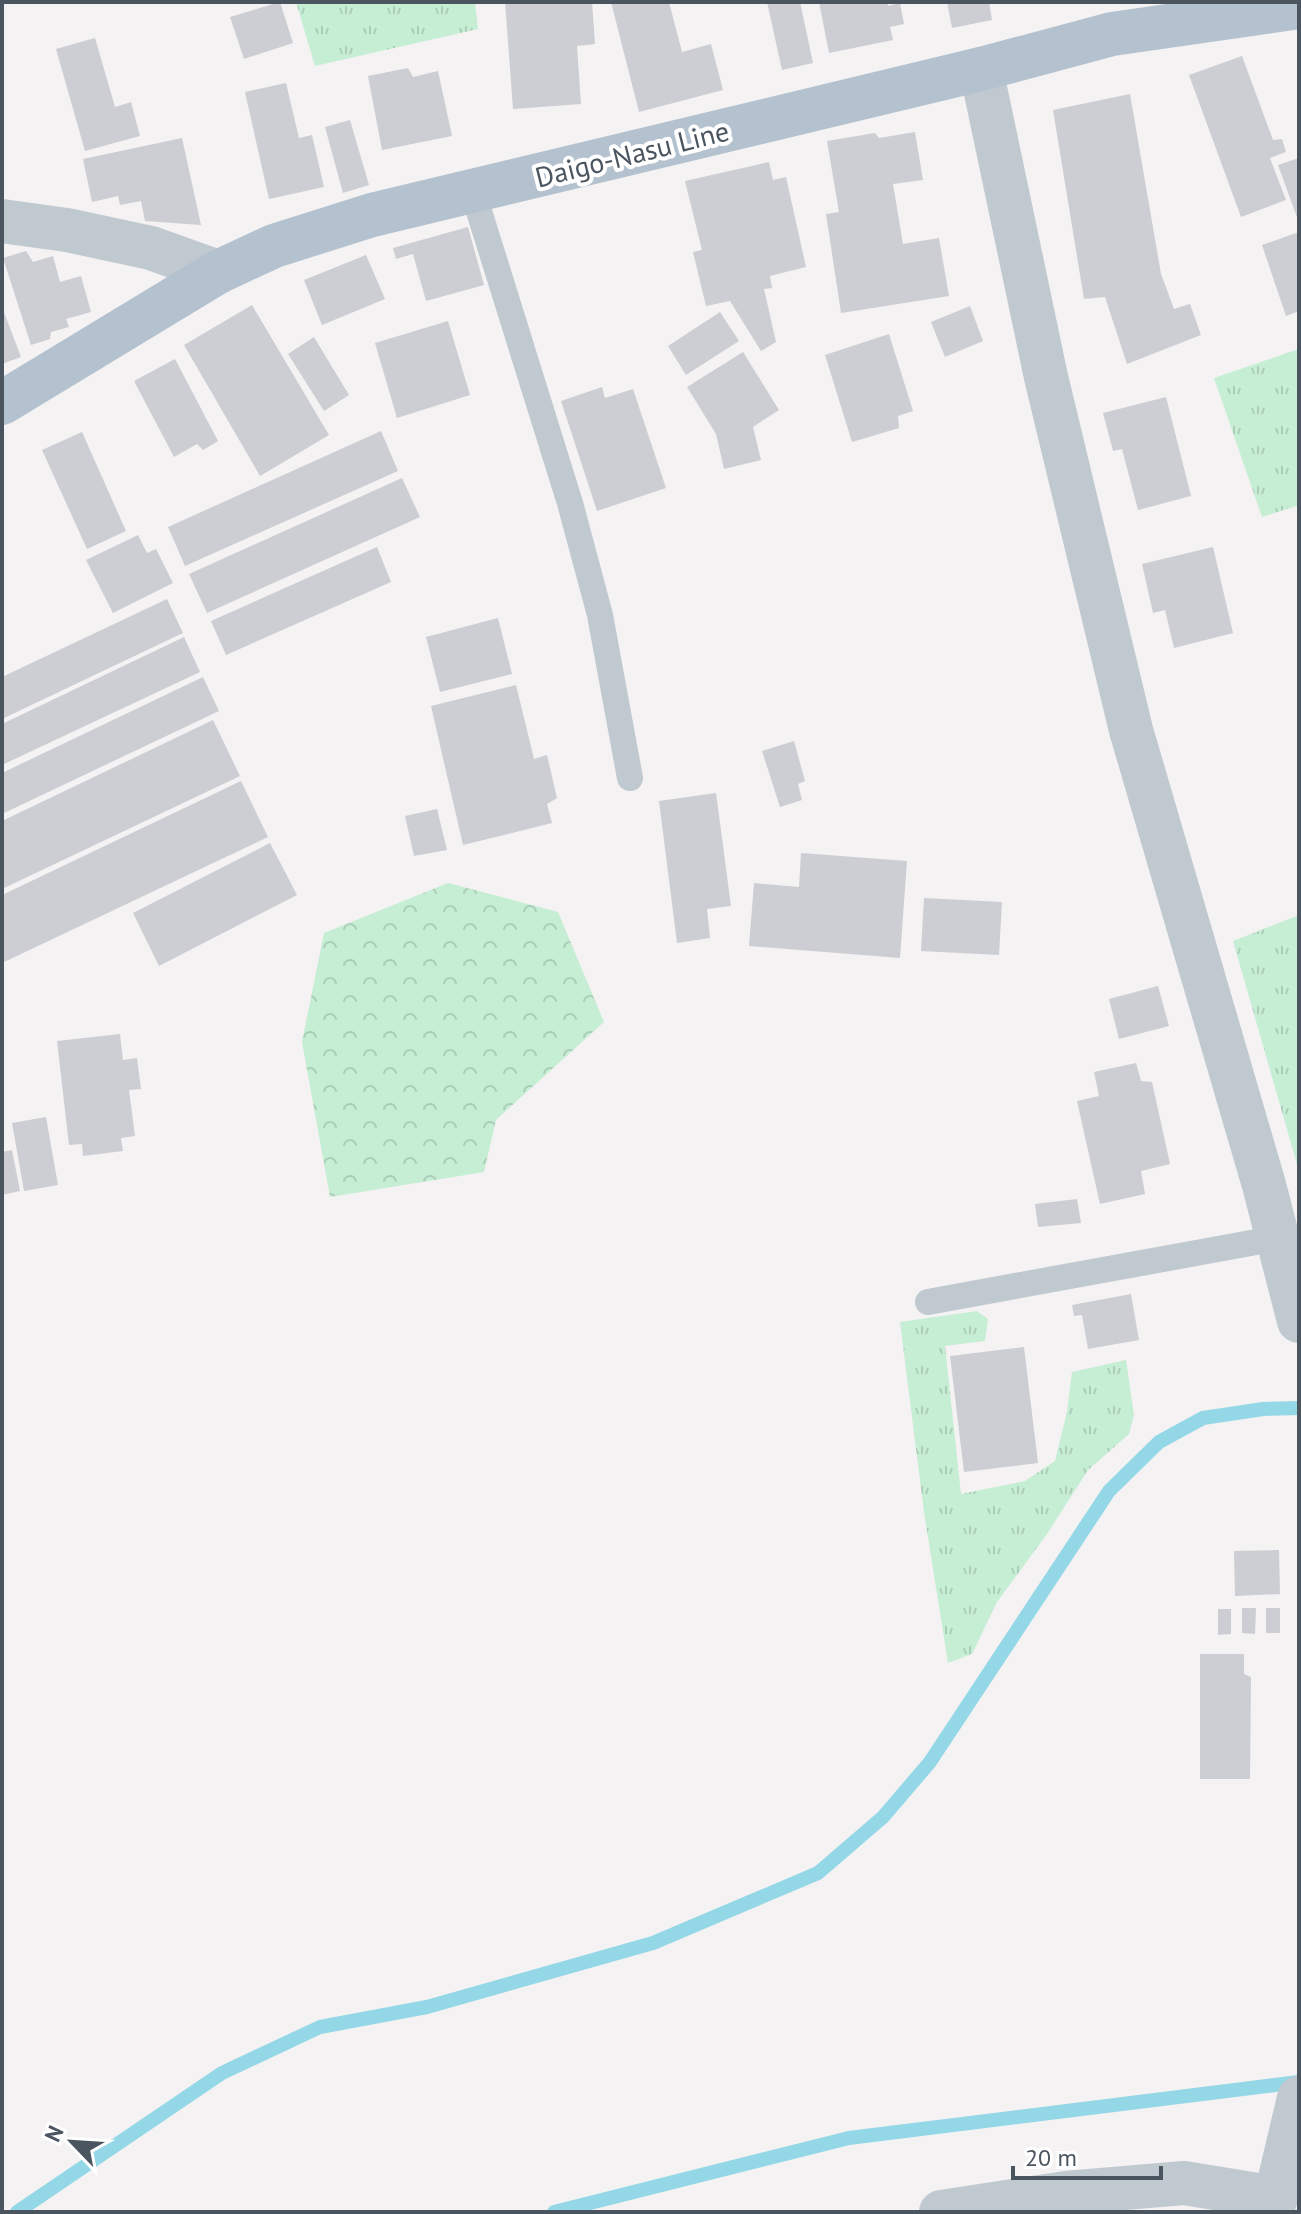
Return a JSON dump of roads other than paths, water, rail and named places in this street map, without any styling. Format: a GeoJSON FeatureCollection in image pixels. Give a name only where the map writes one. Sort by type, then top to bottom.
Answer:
{"type":"FeatureCollection","features":[{"type":"Feature","properties":{"kind":"main road","name":"Daigo-Nasu Line"},"geometry":{"type":"LineString","coordinates":[[2,403],[218,272],[274,246],[358,220],[981,69],[1182,12],[1298,9]]}},
{"type":"Feature","properties":{"kind":"street"},"geometry":{"type":"LineString","coordinates":[[981,69],[1046,377],[1131,730],[1278,1238],[1299,1321]]}},
{"type":"Feature","properties":{"kind":"street"},"geometry":{"type":"LineString","coordinates":[[2,221],[67,230],[151,248],[218,272]]}},
{"type":"Feature","properties":{"kind":"street"},"geometry":{"type":"LineString","coordinates":[[960,2211],[1066,2193],[1148,2199],[1184,2183],[1274,2205],[1299,2098]]}},
{"type":"Feature","properties":{"kind":"lane"},"geometry":{"type":"LineString","coordinates":[[473,192],[600,615],[630,778]]}},
{"type":"Feature","properties":{"kind":"lane"},"geometry":{"type":"LineString","coordinates":[[928,1302],[1278,1238]]}},
{"type":"Feature","properties":{"kind":"waterway"},"geometry":{"type":"LineString","coordinates":[[17,2212],[222,2073],[320,2027],[427,2007],[653,1943],[818,1873],[883,1817],[930,1762],[1109,1491],[1159,1442],[1203,1418],[1263,1409],[1299,1408]]}},
{"type":"Feature","properties":{"kind":"waterway"},"geometry":{"type":"LineString","coordinates":[[554,2212],[849,2138],[1299,2082]]}}]}
